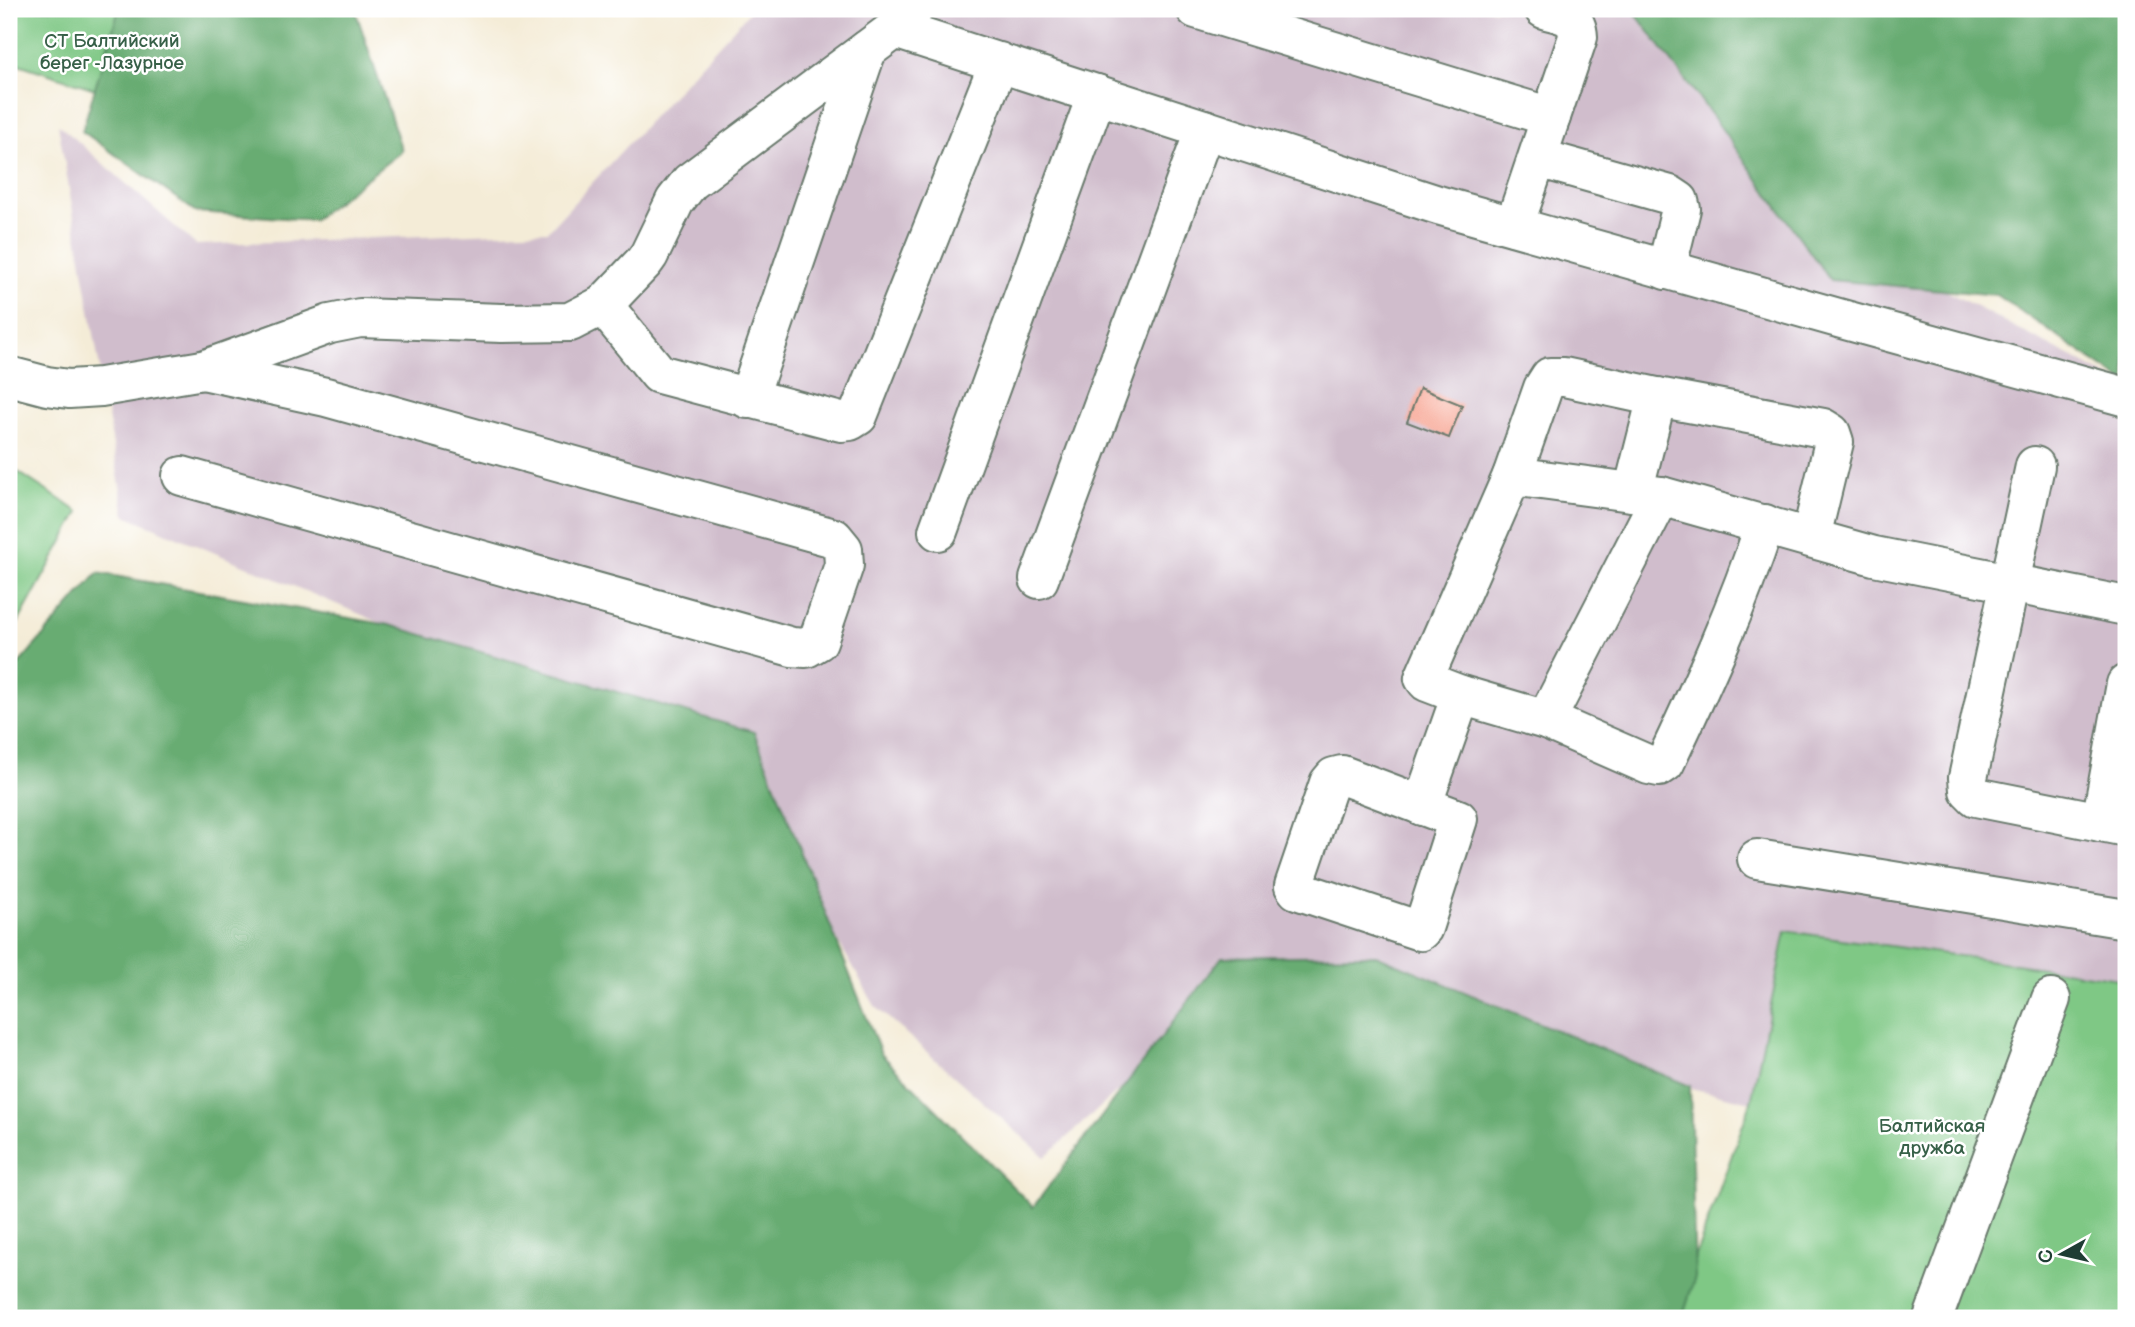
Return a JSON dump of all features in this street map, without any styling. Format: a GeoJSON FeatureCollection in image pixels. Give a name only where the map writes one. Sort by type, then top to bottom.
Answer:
{"type":"FeatureCollection","features":[{"type":"Feature","properties":{"kind":"lane"},"geometry":{"type":"LineString","coordinates":[[1196,9],[1551,117]]}},
{"type":"Feature","properties":{"kind":"lane"},"geometry":{"type":"LineString","coordinates":[[1514,226],[1578,37],[1578,25],[1571,17],[1544,9]]}},
{"type":"Feature","properties":{"kind":"lane"},"geometry":{"type":"LineString","coordinates":[[892,29],[1438,205],[2126,397]]}},
{"type":"Feature","properties":{"kind":"lane"},"geometry":{"type":"LineString","coordinates":[[9,376],[69,389],[101,387],[203,370],[330,324],[353,320],[559,324],[570,322],[603,305],[649,255],[675,201],[690,182],[892,29]]}},
{"type":"Feature","properties":{"kind":"lane"},"geometry":{"type":"LineString","coordinates":[[748,399],[892,29]]}},
{"type":"Feature","properties":{"kind":"lane"},"geometry":{"type":"LineString","coordinates":[[603,305],[659,374],[841,422],[850,421],[858,416],[999,62]]}},
{"type":"Feature","properties":{"kind":"lane"},"geometry":{"type":"LineString","coordinates":[[938,531],[1097,94]]}},
{"type":"Feature","properties":{"kind":"lane"},"geometry":{"type":"LineString","coordinates":[[1039,579],[1205,129]]}},
{"type":"Feature","properties":{"kind":"lane"},"geometry":{"type":"LineString","coordinates":[[1538,158],[1670,195],[1679,201],[1681,209],[1666,270]]}},
{"type":"Feature","properties":{"kind":"lane"},"geometry":{"type":"LineString","coordinates":[[182,476],[792,647],[806,648],[818,641],[845,565],[843,549],[834,538],[326,397],[203,370]]}},
{"type":"Feature","properties":{"kind":"lane"},"geometry":{"type":"LineString","coordinates":[[1765,524],[1748,578],[1720,646],[1665,763],[1660,766],[1649,765],[1546,720],[1461,695],[1427,682],[1424,678],[1425,670],[1512,476],[1543,388],[1550,377],[1564,377],[1823,428],[1831,433],[1833,442],[1811,537]]}},
{"type":"Feature","properties":{"kind":"lane"},"geometry":{"type":"LineString","coordinates":[[1546,720],[1647,494],[1657,397]]}},
{"type":"Feature","properties":{"kind":"lane"},"geometry":{"type":"LineString","coordinates":[[2035,466],[1968,778],[1969,790],[1976,797],[2114,825],[2126,684]]}},
{"type":"Feature","properties":{"kind":"lane"},"geometry":{"type":"LineString","coordinates":[[1512,476],[1647,494],[1765,524],[1874,556],[2126,606]]}},
{"type":"Feature","properties":{"kind":"lane"},"geometry":{"type":"LineString","coordinates":[[1422,806],[1461,695]]}},
{"type":"Feature","properties":{"kind":"lane"},"geometry":{"type":"LineString","coordinates":[[1342,775],[1422,806],[1454,817],[1458,819],[1458,823],[1423,928],[1420,930],[1297,890],[1294,886],[1329,783],[1334,777],[1342,775]]}},
{"type":"Feature","properties":{"kind":"lane"},"geometry":{"type":"LineString","coordinates":[[1757,859],[2126,919]]}},
{"type":"Feature","properties":{"kind":"lane"},"geometry":{"type":"LineString","coordinates":[[1933,1318],[2051,999]]}},
{"type":"Feature","properties":{"kind":"shaded area"},"geometry":{"type":"Polygon","coordinates":[[[752,9],[1677,9],[1861,246],[2126,386],[2126,980],[1786,931],[1751,1102],[1238,983],[1045,1157],[875,1006],[744,776],[125,515],[58,124],[196,245],[548,231],[752,9]]]}},
{"type":"Feature","properties":{"kind":"green space","name":"СТ Балтийский берег -Лазурное"},"geometry":{"type":"Polygon","coordinates":[[[9,9],[186,9],[132,101],[9,61],[9,9]]]}},
{"type":"Feature","properties":{"kind":"green space"},"geometry":{"type":"Polygon","coordinates":[[[119,9],[355,9],[402,151],[313,220],[196,212],[82,131],[119,9]]]}},
{"type":"Feature","properties":{"kind":"green space"},"geometry":{"type":"Polygon","coordinates":[[[1632,9],[2126,9],[2126,383],[1997,295],[1830,280],[1632,9]]]}},
{"type":"Feature","properties":{"kind":"green space"},"geometry":{"type":"Polygon","coordinates":[[[9,466],[79,512],[9,639],[9,466]]]}},
{"type":"Feature","properties":{"kind":"green space"},"geometry":{"type":"Polygon","coordinates":[[[98,573],[389,625],[754,732],[881,1054],[1033,1207],[1222,957],[1376,955],[1690,1086],[1695,1277],[1682,1318],[9,1318],[9,675],[98,573]]]}},
{"type":"Feature","properties":{"kind":"green space","name":"Балтийская дружба"},"geometry":{"type":"Polygon","coordinates":[[[1786,931],[2126,980],[2126,1318],[1673,1318],[1751,1102],[1786,931]]]}},
{"type":"Feature","properties":{"kind":"building"},"geometry":{"type":"Polygon","coordinates":[[[1420,388],[1462,405],[1449,438],[1407,422],[1420,388]]]}}]}
